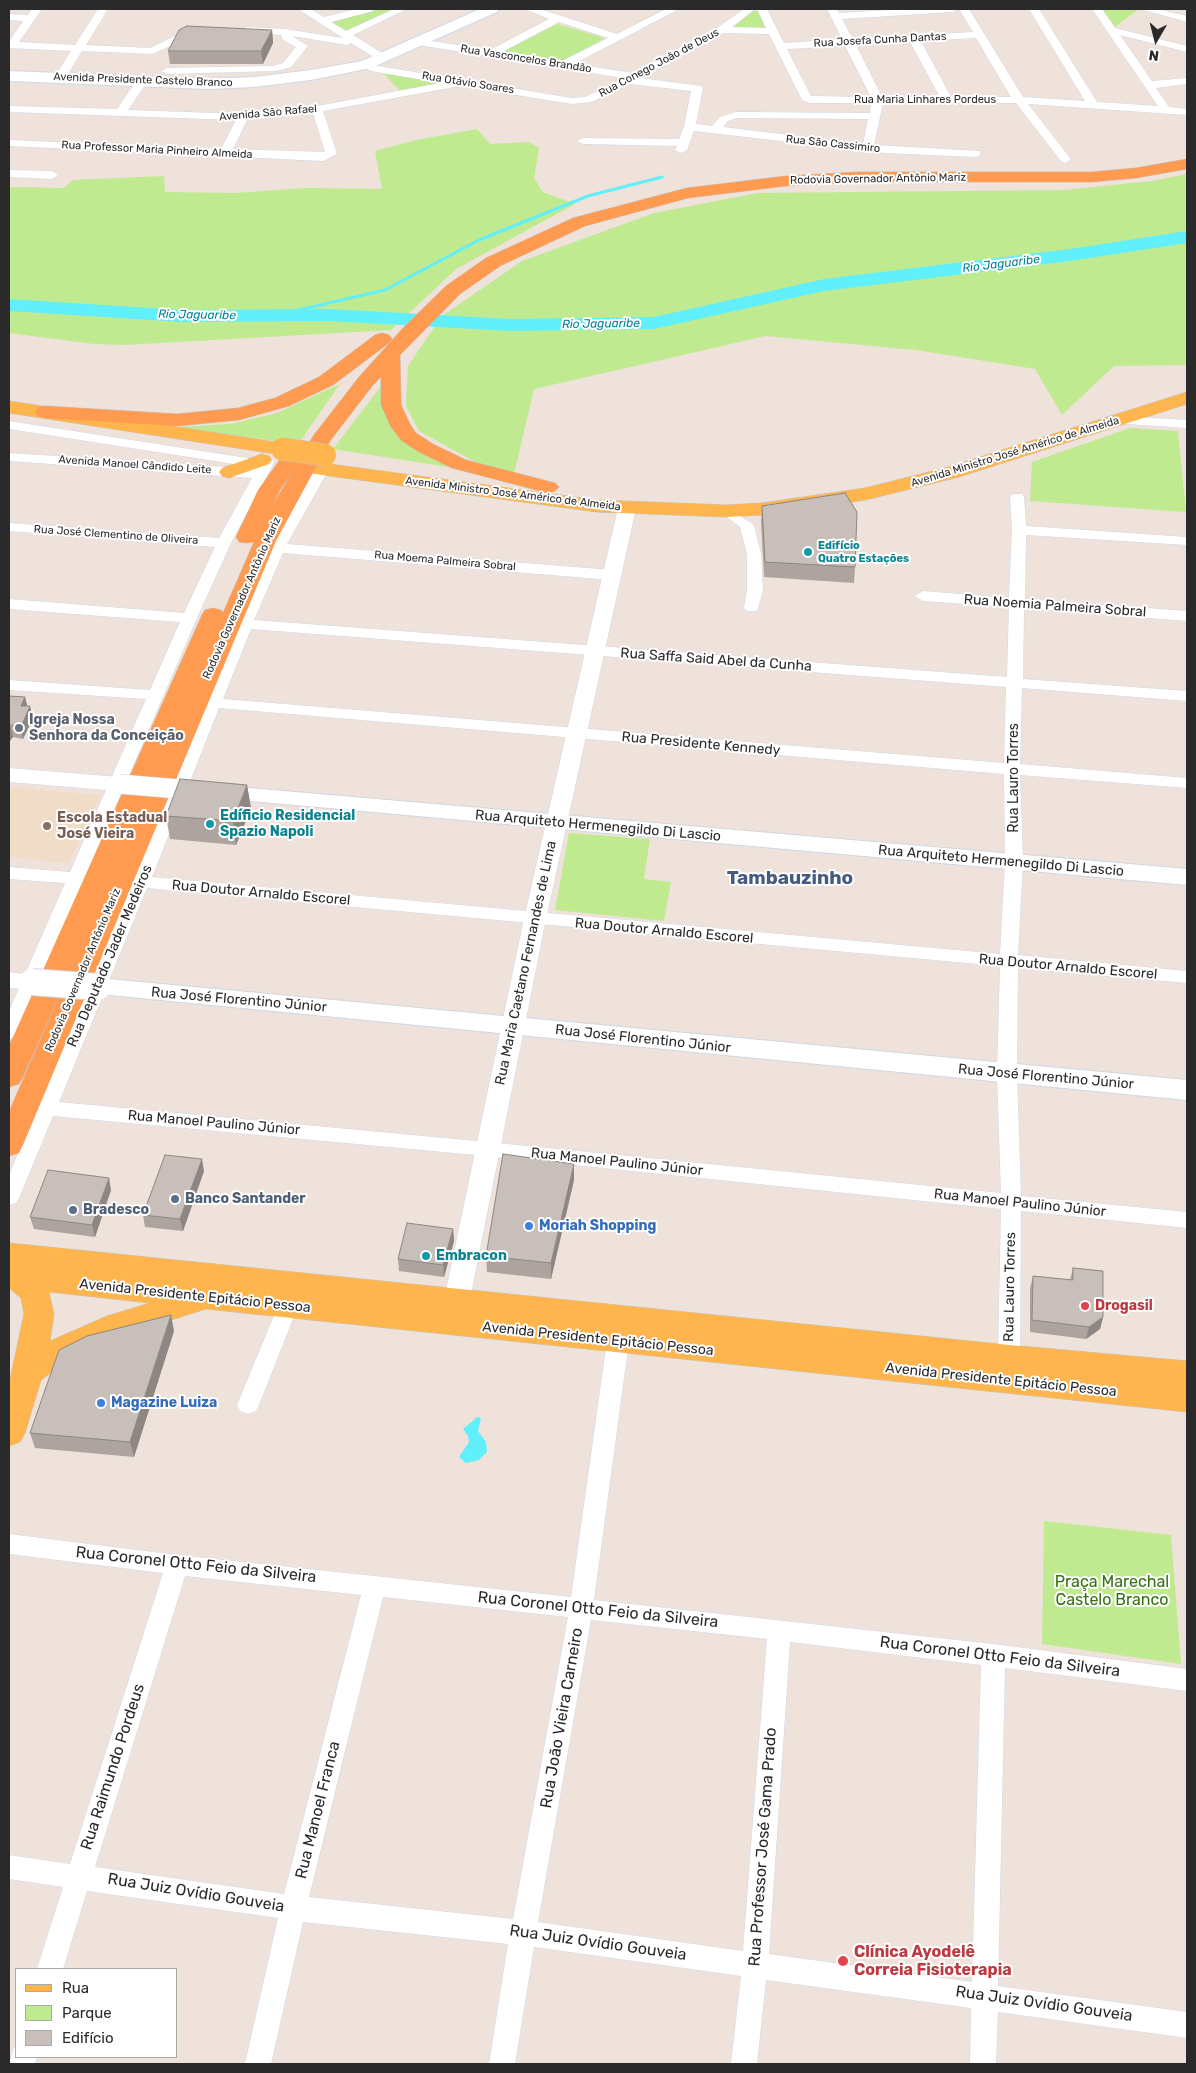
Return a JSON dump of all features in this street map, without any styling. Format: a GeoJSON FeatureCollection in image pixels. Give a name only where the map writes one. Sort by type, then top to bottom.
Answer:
{"type":"FeatureCollection","features":[{"type":"Feature","properties":{"kind":"highway","name":"Rodovia Governador Antônio Mariz"},"geometry":{"type":"LineString","coordinates":[[9,1077],[269,490],[300,445],[393,338],[428,303],[482,257],[549,223],[598,207],[685,186],[756,177],[850,172],[1111,170],[1187,157]]}},
{"type":"Feature","properties":{"kind":"highway","name":"Rodovia Governador Antônio Mariz"},"geometry":{"type":"LineString","coordinates":[[428,303],[453,290],[493,262],[550,234],[613,211],[687,193],[786,181],[858,177],[1092,177],[1136,173],[1187,164]]}},
{"type":"Feature","properties":{"kind":"highway","name":"Rodovia Governador Antônio Mariz"},"geometry":{"type":"LineString","coordinates":[[9,1145],[265,541],[321,439],[393,338]]}},
{"type":"Feature","properties":{"kind":"highway"},"geometry":{"type":"LineString","coordinates":[[45,412],[177,420],[240,414],[282,402],[326,382],[393,338]]}},
{"type":"Feature","properties":{"kind":"highway"},"geometry":{"type":"LineString","coordinates":[[393,338],[391,405],[401,427],[408,436],[426,448],[459,464],[548,487]]}},
{"type":"Feature","properties":{"kind":"main road","name":"Avenida Presidente Castelo Branco"},"geometry":{"type":"LineString","coordinates":[[9,76],[208,84],[254,82],[311,76],[375,64],[492,9]]}},
{"type":"Feature","properties":{"kind":"main road","name":"Avenida Ministro José Américo de Almeida"},"geometry":{"type":"LineString","coordinates":[[9,420],[267,461],[321,464],[679,498],[739,497],[815,491],[935,465],[1187,386]]}},
{"type":"Feature","properties":{"kind":"main road","name":"Avenida Ministro José Américo de Almeida"},"geometry":{"type":"LineString","coordinates":[[321,464],[509,495],[627,508],[726,511],[762,509],[805,504],[905,486],[952,473],[1187,398]]}},
{"type":"Feature","properties":{"kind":"main road","name":"Avenida Ministro José Américo de Almeida"},"geometry":{"type":"LineString","coordinates":[[9,407],[45,412],[267,461]]}},
{"type":"Feature","properties":{"kind":"main road"},"geometry":{"type":"LineString","coordinates":[[229,472],[267,461]]}},
{"type":"Feature","properties":{"kind":"main road","name":"Rua Arquiteto Hermenegildo Di Lascio"},"geometry":{"type":"LineString","coordinates":[[179,789],[1187,876]]}},
{"type":"Feature","properties":{"kind":"main road","name":"Rua José Florentino Júnior"},"geometry":{"type":"LineString","coordinates":[[20,981],[1187,1090]]}},
{"type":"Feature","properties":{"kind":"main road"},"geometry":{"type":"LineString","coordinates":[[9,1433],[28,1373],[36,1336],[38,1304],[30,1287],[12,1269]]}},
{"type":"Feature","properties":{"kind":"main road","name":"Avenida Presidente Epitácio Pessoa"},"geometry":{"type":"LineString","coordinates":[[12,1269],[454,1313],[1187,1374]]}},
{"type":"Feature","properties":{"kind":"main road","name":"Avenida Presidente Epitácio Pessoa"},"geometry":{"type":"LineString","coordinates":[[12,1269],[206,1298],[288,1306],[454,1313],[618,1341],[1187,1399]]}},
{"type":"Feature","properties":{"kind":"main road"},"geometry":{"type":"LineString","coordinates":[[28,1373],[56,1352],[85,1338],[118,1325],[206,1298]]}},
{"type":"Feature","properties":{"kind":"street"},"geometry":{"type":"LineString","coordinates":[[60,78],[104,9]]}},
{"type":"Feature","properties":{"kind":"street"},"geometry":{"type":"LineString","coordinates":[[303,9],[358,43],[375,64],[396,96]]}},
{"type":"Feature","properties":{"kind":"street"},"geometry":{"type":"LineString","coordinates":[[321,21],[369,9]]}},
{"type":"Feature","properties":{"kind":"street"},"geometry":{"type":"LineString","coordinates":[[345,35],[402,9]]}},
{"type":"Feature","properties":{"kind":"street"},"geometry":{"type":"LineString","coordinates":[[530,9],[616,37]]}},
{"type":"Feature","properties":{"kind":"street"},"geometry":{"type":"LineString","coordinates":[[561,66],[656,16],[674,9]]}},
{"type":"Feature","properties":{"kind":"street","name":"Rua Conego João de Deus"},"geometry":{"type":"LineString","coordinates":[[561,99],[587,100],[603,94],[629,78],[720,30],[750,9]]}},
{"type":"Feature","properties":{"kind":"street"},"geometry":{"type":"LineString","coordinates":[[762,9],[782,46]]}},
{"type":"Feature","properties":{"kind":"street"},"geometry":{"type":"LineString","coordinates":[[868,148],[878,99],[834,12],[953,9]]}},
{"type":"Feature","properties":{"kind":"street"},"geometry":{"type":"LineString","coordinates":[[964,9],[1019,100],[1065,159]]}},
{"type":"Feature","properties":{"kind":"street"},"geometry":{"type":"LineString","coordinates":[[1034,9],[1094,106]]}},
{"type":"Feature","properties":{"kind":"street"},"geometry":{"type":"LineString","coordinates":[[1097,9],[1167,112]]}},
{"type":"Feature","properties":{"kind":"street"},"geometry":{"type":"LineString","coordinates":[[1145,9],[1187,19]]}},
{"type":"Feature","properties":{"kind":"street"},"geometry":{"type":"LineString","coordinates":[[642,11],[656,16]]}},
{"type":"Feature","properties":{"kind":"street"},"geometry":{"type":"LineString","coordinates":[[10,45],[35,13]]}},
{"type":"Feature","properties":{"kind":"street"},"geometry":{"type":"LineString","coordinates":[[9,16],[35,13]]}},
{"type":"Feature","properties":{"kind":"street"},"geometry":{"type":"LineString","coordinates":[[492,53],[559,18]]}},
{"type":"Feature","properties":{"kind":"street"},"geometry":{"type":"LineString","coordinates":[[232,29],[285,32],[358,43]]}},
{"type":"Feature","properties":{"kind":"street"},"geometry":{"type":"LineString","coordinates":[[10,45],[152,51],[184,35],[207,30]]}},
{"type":"Feature","properties":{"kind":"street"},"geometry":{"type":"LineString","coordinates":[[720,30],[774,31]]}},
{"type":"Feature","properties":{"kind":"street"},"geometry":{"type":"LineString","coordinates":[[1112,30],[1187,49]]}},
{"type":"Feature","properties":{"kind":"street"},"geometry":{"type":"LineString","coordinates":[[167,71],[256,71],[281,67],[287,65],[303,46],[287,38],[285,32]]}},
{"type":"Feature","properties":{"kind":"street","name":"Rua Josefa Cunha Dantas"},"geometry":{"type":"LineString","coordinates":[[782,46],[978,35]]}},
{"type":"Feature","properties":{"kind":"street"},"geometry":{"type":"LineString","coordinates":[[914,39],[947,99]]}},
{"type":"Feature","properties":{"kind":"street","name":"Rua Vasconcelos Brandão"},"geometry":{"type":"LineString","coordinates":[[419,42],[629,78],[696,87],[690,127]]}},
{"type":"Feature","properties":{"kind":"street","name":"Rua Maria Linhares Pordeus"},"geometry":{"type":"LineString","coordinates":[[782,46],[806,98],[1019,100],[1187,112]]}},
{"type":"Feature","properties":{"kind":"street","name":"Rua Otávio Soares"},"geometry":{"type":"LineString","coordinates":[[375,64],[561,99]]}},
{"type":"Feature","properties":{"kind":"street"},"geometry":{"type":"LineString","coordinates":[[1150,85],[1187,81]]}},
{"type":"Feature","properties":{"kind":"street"},"geometry":{"type":"LineString","coordinates":[[119,114],[141,82]]}},
{"type":"Feature","properties":{"kind":"street","name":"Avenida São Rafael"},"geometry":{"type":"LineString","coordinates":[[9,109],[244,117],[317,109],[465,82]]}},
{"type":"Feature","properties":{"kind":"street","name":"Rua Professor Maria Pinheiro Almeida"},"geometry":{"type":"LineString","coordinates":[[9,143],[306,158],[324,157],[331,154],[317,109]]}},
{"type":"Feature","properties":{"kind":"street"},"geometry":{"type":"LineString","coordinates":[[716,129],[724,119],[736,115],[874,116]]}},
{"type":"Feature","properties":{"kind":"street"},"geometry":{"type":"LineString","coordinates":[[225,153],[244,117]]}},
{"type":"Feature","properties":{"kind":"street"},"geometry":{"type":"LineString","coordinates":[[583,141],[682,146],[690,127]]}},
{"type":"Feature","properties":{"kind":"street","name":"Rua São Cassimiro"},"geometry":{"type":"LineString","coordinates":[[690,127],[802,142],[931,153],[976,153]]}},
{"type":"Feature","properties":{"kind":"street"},"geometry":{"type":"LineString","coordinates":[[9,172],[52,175]]}},
{"type":"Feature","properties":{"kind":"street"},"geometry":{"type":"LineString","coordinates":[[1118,420],[1187,424]]}},
{"type":"Feature","properties":{"kind":"street"},"geometry":{"type":"LineString","coordinates":[[9,425],[267,461],[224,543],[189,618],[76,878],[20,981],[9,1032]]}},
{"type":"Feature","properties":{"kind":"street","name":"Avenida Manoel Cândido Leite"},"geometry":{"type":"LineString","coordinates":[[9,457],[229,472]]}},
{"type":"Feature","properties":{"kind":"street","name":"Rua Deputado Jader Medeiros"},"geometry":{"type":"LineString","coordinates":[[9,1198],[98,987],[245,624],[278,548],[321,464]]}},
{"type":"Feature","properties":{"kind":"street","name":"Rua Lauro Torres"},"geometry":{"type":"LineString","coordinates":[[1009,1358],[1010,1203],[1007,1074],[1009,962],[1014,862],[1012,769],[1015,604],[1019,530],[1018,497]]}},
{"type":"Feature","properties":{"kind":"street","name":"Rua Maria Caetano Fernandes de Lima"},"geometry":{"type":"LineString","coordinates":[[454,1313],[535,919],[627,508]]}},
{"type":"Feature","properties":{"kind":"street"},"geometry":{"type":"LineString","coordinates":[[747,525],[762,509]]}},
{"type":"Feature","properties":{"kind":"street"},"geometry":{"type":"LineString","coordinates":[[726,511],[747,525],[754,554],[755,591],[752,608]]}},
{"type":"Feature","properties":{"kind":"street","name":"Rua José Clementino de Oliveira"},"geometry":{"type":"LineString","coordinates":[[9,527],[224,543]]}},
{"type":"Feature","properties":{"kind":"street"},"geometry":{"type":"LineString","coordinates":[[1019,530],[1187,541]]}},
{"type":"Feature","properties":{"kind":"street","name":"Rua Moema Palmeira Sobral"},"geometry":{"type":"LineString","coordinates":[[278,548],[612,575]]}},
{"type":"Feature","properties":{"kind":"street","name":"Rua Noemia Palmeira Sobral"},"geometry":{"type":"LineString","coordinates":[[923,596],[1187,616]]}},
{"type":"Feature","properties":{"kind":"street"},"geometry":{"type":"LineString","coordinates":[[9,604],[189,618]]}},
{"type":"Feature","properties":{"kind":"street","name":"Rua Saffa Said Abel da Cunha"},"geometry":{"type":"LineString","coordinates":[[245,624],[1187,696]]}},
{"type":"Feature","properties":{"kind":"street"},"geometry":{"type":"LineString","coordinates":[[9,685],[156,695]]}},
{"type":"Feature","properties":{"kind":"street","name":"Rua Presidente Kennedy"},"geometry":{"type":"LineString","coordinates":[[214,703],[1187,783]]}},
{"type":"Feature","properties":{"kind":"street","name":"Rua Arquiteto Hermenegildo Di Lascio"},"geometry":{"type":"LineString","coordinates":[[9,775],[179,789]]}},
{"type":"Feature","properties":{"kind":"street"},"geometry":{"type":"LineString","coordinates":[[9,873],[76,878]]}},
{"type":"Feature","properties":{"kind":"street","name":"Rua Doutor Arnaldo Escorel"},"geometry":{"type":"LineString","coordinates":[[141,882],[1187,977]]}},
{"type":"Feature","properties":{"kind":"street","name":"Rua Manoel Paulino Júnior"},"geometry":{"type":"LineString","coordinates":[[47,1108],[487,1149],[1187,1220]]}},
{"type":"Feature","properties":{"kind":"street"},"geometry":{"type":"LineString","coordinates":[[248,1406],[288,1306]]}},
{"type":"Feature","properties":{"kind":"street","name":"Rua João Vieira Carneiro"},"geometry":{"type":"LineString","coordinates":[[502,2064],[523,1933],[581,1609],[618,1341]]}},
{"type":"Feature","properties":{"kind":"street","name":"Rua Coronel Otto Feio da Silveira"},"geometry":{"type":"LineString","coordinates":[[9,1544],[177,1565],[779,1630],[1187,1680]]}},
{"type":"Feature","properties":{"kind":"street","name":"Rua Raimundo Pordeus"},"geometry":{"type":"LineString","coordinates":[[50,1968],[177,1565]]}},
{"type":"Feature","properties":{"kind":"street","name":"Rua Manoel Franca"},"geometry":{"type":"LineString","coordinates":[[258,2064],[294,1908],[375,1585]]}},
{"type":"Feature","properties":{"kind":"street","name":"Rua Professor José Gama Prado"},"geometry":{"type":"LineString","coordinates":[[744,2064],[755,1964],[779,1630]]}},
{"type":"Feature","properties":{"kind":"street"},"geometry":{"type":"LineString","coordinates":[[983,2064],[993,1655]]}},
{"type":"Feature","properties":{"kind":"street","name":"Rua Juiz Ovídio Gouveia"},"geometry":{"type":"LineString","coordinates":[[9,1867],[294,1908],[523,1933],[755,1964],[1187,2025]]}},
{"type":"Feature","properties":{"kind":"shaded area","name":"Escola Estadual José Vieira"},"geometry":{"type":"Polygon","coordinates":[[[9,787],[100,795],[69,863],[9,857],[9,787]]]}},
{"type":"Feature","properties":{"kind":"green space"},"geometry":{"type":"Polygon","coordinates":[[[378,9],[397,9],[347,31],[330,21],[378,9]]]}},
{"type":"Feature","properties":{"kind":"green space"},"geometry":{"type":"Polygon","coordinates":[[[1102,9],[1139,9],[1115,27],[1102,9]]]}},
{"type":"Feature","properties":{"kind":"green space"},"geometry":{"type":"Polygon","coordinates":[[[753,11],[758,11],[766,28],[732,28],[753,11]]]}},
{"type":"Feature","properties":{"kind":"green space"},"geometry":{"type":"Polygon","coordinates":[[[557,24],[605,38],[561,63],[499,53],[557,24]]]}},
{"type":"Feature","properties":{"kind":"green space"},"geometry":{"type":"Polygon","coordinates":[[[386,72],[448,82],[401,92],[384,74],[386,72]]]}},
{"type":"Feature","properties":{"kind":"green space"},"geometry":{"type":"Polygon","coordinates":[[[477,129],[490,144],[529,142],[539,148],[534,178],[543,192],[575,204],[456,269],[391,330],[125,345],[94,344],[9,333],[9,187],[64,188],[73,180],[164,176],[165,192],[235,193],[306,188],[382,189],[375,151],[416,140],[477,129]]]}},
{"type":"Feature","properties":{"kind":"green space"},"geometry":{"type":"Polygon","coordinates":[[[1187,174],[1187,365],[1114,366],[1062,415],[1035,369],[916,350],[766,336],[534,389],[514,474],[477,463],[419,431],[406,406],[408,366],[442,316],[522,261],[654,213],[758,193],[1065,190],[1152,181],[1187,174]]]}},
{"type":"Feature","properties":{"kind":"green space"},"geometry":{"type":"Polygon","coordinates":[[[340,384],[298,444],[175,427],[230,424],[277,413],[340,384]]]}},
{"type":"Feature","properties":{"kind":"green space"},"geometry":{"type":"Polygon","coordinates":[[[382,385],[397,433],[474,471],[333,449],[382,385]]]}},
{"type":"Feature","properties":{"kind":"green space"},"geometry":{"type":"Polygon","coordinates":[[[1130,428],[1178,431],[1186,512],[1030,501],[1032,462],[1130,428]]]}},
{"type":"Feature","properties":{"kind":"green space"},"geometry":{"type":"Polygon","coordinates":[[[569,833],[650,839],[644,879],[671,882],[664,921],[555,910],[569,833]]]}},
{"type":"Feature","properties":{"kind":"green space","name":"Praça Marechal Castelo Branco"},"geometry":{"type":"Polygon","coordinates":[[[1044,1521],[1171,1535],[1181,1664],[1042,1644],[1044,1521]]]}},
{"type":"Feature","properties":{"kind":"water"},"geometry":{"type":"Polygon","coordinates":[[[477,1417],[481,1418],[478,1431],[486,1442],[487,1452],[479,1460],[466,1463],[459,1457],[469,1442],[468,1436],[463,1429],[477,1417]]]}},
{"type":"Feature","properties":{"kind":"building"},"geometry":{"type":"Polygon","coordinates":[[[187,26],[272,30],[261,51],[168,51],[179,30],[187,26]]]}},
{"type":"Feature","properties":{"kind":"building","name":"Edifício Quatro Estações"},"geometry":{"type":"Polygon","coordinates":[[[845,493],[857,512],[855,567],[765,562],[762,506],[845,493]]]}},
{"type":"Feature","properties":{"kind":"building"},"geometry":{"type":"Polygon","coordinates":[[[9,696],[25,697],[21,706],[30,706],[21,727],[10,725],[9,727],[9,696]]]}},
{"type":"Feature","properties":{"kind":"building"},"geometry":{"type":"Polygon","coordinates":[[[180,779],[247,785],[233,821],[166,816],[180,779]]]}},
{"type":"Feature","properties":{"kind":"building","name":"Moriah Shopping"},"geometry":{"type":"Polygon","coordinates":[[[503,1154],[574,1164],[551,1263],[486,1256],[503,1154]]]}},
{"type":"Feature","properties":{"kind":"building","name":"Banco Santander"},"geometry":{"type":"Polygon","coordinates":[[[165,1155],[202,1159],[180,1219],[143,1215],[165,1155]]]}},
{"type":"Feature","properties":{"kind":"building","name":"Bradesco"},"geometry":{"type":"Polygon","coordinates":[[[48,1170],[109,1178],[92,1225],[30,1217],[48,1170]]]}},
{"type":"Feature","properties":{"kind":"building","name":"Embracon"},"geometry":{"type":"Polygon","coordinates":[[[407,1223],[453,1229],[443,1265],[398,1259],[407,1223]]]}},
{"type":"Feature","properties":{"kind":"building"},"geometry":{"type":"Polygon","coordinates":[[[1073,1268],[1103,1271],[1103,1317],[1089,1327],[1032,1320],[1033,1276],[1073,1280],[1073,1268]]]}},
{"type":"Feature","properties":{"kind":"building","name":"Magazine Luiza"},"geometry":{"type":"Polygon","coordinates":[[[171,1315],[130,1442],[30,1433],[59,1350],[87,1336],[171,1315]]]}},
{"type":"Feature","properties":{"kind":"waterway"},"geometry":{"type":"LineString","coordinates":[[277,315],[385,290],[479,240],[588,196],[662,177]]}},
{"type":"Feature","properties":{"kind":"waterway","name":"Rio Jaguaribe"},"geometry":{"type":"LineString","coordinates":[[9,305],[183,316],[329,315],[510,325],[654,323],[824,285],[1070,255],[1187,237]]}},
{"type":"Feature","properties":{"kind":"place","name":"Edifício Quatro Estações"},"geometry":{"type":"Point","coordinates":[808,552]}},
{"type":"Feature","properties":{"kind":"place","name":"Igreja Nossa Senhora da Conceição"},"geometry":{"type":"Point","coordinates":[19,728]}},
{"type":"Feature","properties":{"kind":"place","name":"Edíficio Residencial Spazio Napoli"},"geometry":{"type":"Point","coordinates":[210,824]}},
{"type":"Feature","properties":{"kind":"place","name":"Escola Estadual José Vieira"},"geometry":{"type":"Point","coordinates":[47,826]}},
{"type":"Feature","properties":{"kind":"place","name":"Banco Santander"},"geometry":{"type":"Point","coordinates":[175,1199]}},
{"type":"Feature","properties":{"kind":"place","name":"Bradesco"},"geometry":{"type":"Point","coordinates":[73,1210]}},
{"type":"Feature","properties":{"kind":"place","name":"Moriah Shopping"},"geometry":{"type":"Point","coordinates":[529,1226]}},
{"type":"Feature","properties":{"kind":"place","name":"Embracon"},"geometry":{"type":"Point","coordinates":[426,1256]}},
{"type":"Feature","properties":{"kind":"place","name":"Drogasil"},"geometry":{"type":"Point","coordinates":[1085,1306]}},
{"type":"Feature","properties":{"kind":"place","name":"Magazine Luiza"},"geometry":{"type":"Point","coordinates":[101,1403]}},
{"type":"Feature","properties":{"kind":"place","name":"Clínica Ayodelê Correia Fisioterapia"},"geometry":{"type":"Point","coordinates":[843,1961]}},
{"type":"Feature","properties":{"kind":"district","name":"Tambauzinho"},"geometry":{"type":"Point","coordinates":[790,879]}}]}
